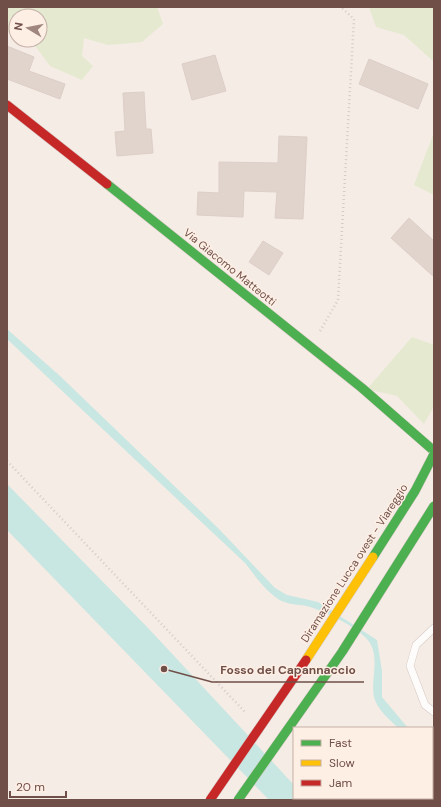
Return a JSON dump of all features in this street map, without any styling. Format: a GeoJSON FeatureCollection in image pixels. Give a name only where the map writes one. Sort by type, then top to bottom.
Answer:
{"type":"FeatureCollection","features":[{"type":"Feature","properties":{"kind":"main road","name":"Via Giacomo Matteotti"},"geometry":{"type":"LineString","coordinates":[[7,105],[134,204],[362,388],[434,451]]}},
{"type":"Feature","properties":{"kind":"main road","name":"Diramazione Lucca ovest - Viareggio"},"geometry":{"type":"LineString","coordinates":[[210,800],[320,640],[415,491],[434,454]]}},
{"type":"Feature","properties":{"kind":"main road"},"geometry":{"type":"LineString","coordinates":[[238,800],[342,652],[434,506]]}},
{"type":"Feature","properties":{"kind":"lane"},"geometry":{"type":"LineString","coordinates":[[434,628],[416,645],[410,666],[425,704],[434,712]]}},
{"type":"Feature","properties":{"kind":"path"},"geometry":{"type":"LineString","coordinates":[[310,347],[338,300],[354,19],[342,7]]}},
{"type":"Feature","properties":{"kind":"path"},"geometry":{"type":"LineString","coordinates":[[7,461],[250,717]]}},
{"type":"Feature","properties":{"kind":"green space"},"geometry":{"type":"Polygon","coordinates":[[[7,7],[157,7],[163,24],[142,42],[108,45],[84,38],[82,56],[93,66],[82,80],[50,66],[37,48],[48,48],[48,8],[8,8],[7,32],[7,7]]]}},
{"type":"Feature","properties":{"kind":"green space"},"geometry":{"type":"Polygon","coordinates":[[[369,7],[434,7],[434,62],[404,35],[376,27],[369,7]]]}},
{"type":"Feature","properties":{"kind":"green space"},"geometry":{"type":"Polygon","coordinates":[[[434,132],[434,195],[414,185],[434,132]]]}},
{"type":"Feature","properties":{"kind":"green space"},"geometry":{"type":"Polygon","coordinates":[[[412,337],[434,345],[434,406],[424,424],[397,396],[367,389],[412,337]]]}},
{"type":"Feature","properties":{"kind":"green space"},"geometry":{"type":"Polygon","coordinates":[[[328,799],[384,799],[384,800],[328,799]]]}},
{"type":"Feature","properties":{"kind":"green space"},"geometry":{"type":"Polygon","coordinates":[[[385,799],[399,799],[398,800],[385,799]]]}},
{"type":"Feature","properties":{"kind":"water"},"geometry":{"type":"Polygon","coordinates":[[[7,329],[60,376],[218,528],[275,588],[287,595],[318,602],[377,640],[382,671],[382,697],[407,727],[397,727],[378,706],[373,690],[375,659],[371,644],[361,633],[348,624],[324,612],[310,607],[282,601],[273,595],[260,582],[245,563],[7,339],[7,329]]]}},
{"type":"Feature","properties":{"kind":"water"},"geometry":{"type":"Polygon","coordinates":[[[7,484],[149,629],[293,784],[293,799],[308,800],[269,800],[7,530],[7,484]]]}},
{"type":"Feature","properties":{"kind":"building"},"geometry":{"type":"Polygon","coordinates":[[[7,46],[8,48],[12,48],[34,57],[29,71],[65,84],[60,99],[7,79],[7,46]]]}},
{"type":"Feature","properties":{"kind":"building"},"geometry":{"type":"Polygon","coordinates":[[[215,55],[226,91],[192,100],[182,64],[215,55]]]}},
{"type":"Feature","properties":{"kind":"building"},"geometry":{"type":"Polygon","coordinates":[[[369,59],[428,84],[418,109],[359,84],[369,59]]]}},
{"type":"Feature","properties":{"kind":"building"},"geometry":{"type":"Polygon","coordinates":[[[144,92],[146,129],[151,129],[153,153],[117,156],[115,132],[125,131],[123,93],[144,92]]]}},
{"type":"Feature","properties":{"kind":"building"},"geometry":{"type":"Polygon","coordinates":[[[279,136],[307,137],[303,219],[275,218],[277,192],[244,191],[243,217],[197,215],[198,192],[219,193],[219,162],[278,163],[279,136]]]}},
{"type":"Feature","properties":{"kind":"building"},"geometry":{"type":"Polygon","coordinates":[[[409,218],[434,241],[434,277],[391,238],[409,218]]]}},
{"type":"Feature","properties":{"kind":"building"},"geometry":{"type":"Polygon","coordinates":[[[263,241],[283,253],[269,275],[249,262],[263,241]]]}},
{"type":"Feature","properties":{"kind":"traffic: fast"},"geometry":{"type":"LineString","coordinates":[[107,184],[362,388],[434,451]]}},
{"type":"Feature","properties":{"kind":"traffic: fast"},"geometry":{"type":"LineString","coordinates":[[373,557],[415,491],[434,454]]}},
{"type":"Feature","properties":{"kind":"traffic: fast"},"geometry":{"type":"LineString","coordinates":[[238,800],[342,652],[434,506]]}},
{"type":"Feature","properties":{"kind":"traffic: jam"},"geometry":{"type":"LineString","coordinates":[[7,105],[107,184]]}},
{"type":"Feature","properties":{"kind":"traffic: jam"},"geometry":{"type":"LineString","coordinates":[[210,800],[306,660]]}},
{"type":"Feature","properties":{"kind":"traffic: slow"},"geometry":{"type":"LineString","coordinates":[[306,660],[373,557]]}},
{"type":"Feature","properties":{"kind":"place","name":"Fosso del Capannaccio"},"geometry":{"type":"Point","coordinates":[164,669]}}]}
